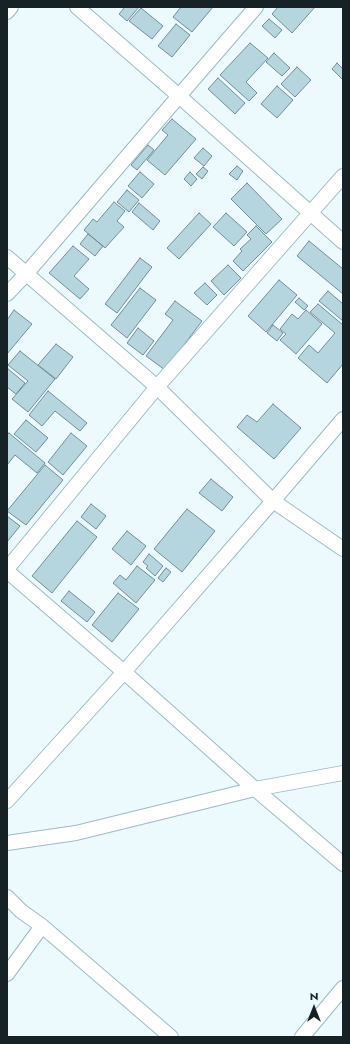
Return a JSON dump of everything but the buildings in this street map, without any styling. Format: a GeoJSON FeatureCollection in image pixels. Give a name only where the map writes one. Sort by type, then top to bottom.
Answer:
{"type":"FeatureCollection","features":[{"type":"Feature","properties":{"kind":"street"},"geometry":{"type":"LineString","coordinates":[[7,12],[11,7]]}},
{"type":"Feature","properties":{"kind":"street"},"geometry":{"type":"LineString","coordinates":[[77,7],[343,242]]}},
{"type":"Feature","properties":{"kind":"street"},"geometry":{"type":"LineString","coordinates":[[7,294],[26,274],[256,7]]}},
{"type":"Feature","properties":{"kind":"street"},"geometry":{"type":"LineString","coordinates":[[343,176],[157,388],[9,576],[124,672],[255,789],[343,864]]}},
{"type":"Feature","properties":{"kind":"street"},"geometry":{"type":"LineString","coordinates":[[7,257],[157,388],[273,501],[343,549]]}},
{"type":"Feature","properties":{"kind":"street"},"geometry":{"type":"LineString","coordinates":[[7,801],[124,672],[343,419]]}},
{"type":"Feature","properties":{"kind":"street"},"geometry":{"type":"LineString","coordinates":[[7,844],[76,832],[255,789],[343,773]]}},
{"type":"Feature","properties":{"kind":"street"},"geometry":{"type":"LineString","coordinates":[[7,897],[21,911],[42,926],[171,1037]]}},
{"type":"Feature","properties":{"kind":"street"},"geometry":{"type":"LineString","coordinates":[[7,974],[42,926]]}},
{"type":"Feature","properties":{"kind":"street"},"geometry":{"type":"LineString","coordinates":[[302,1037],[343,988]]}}]}
